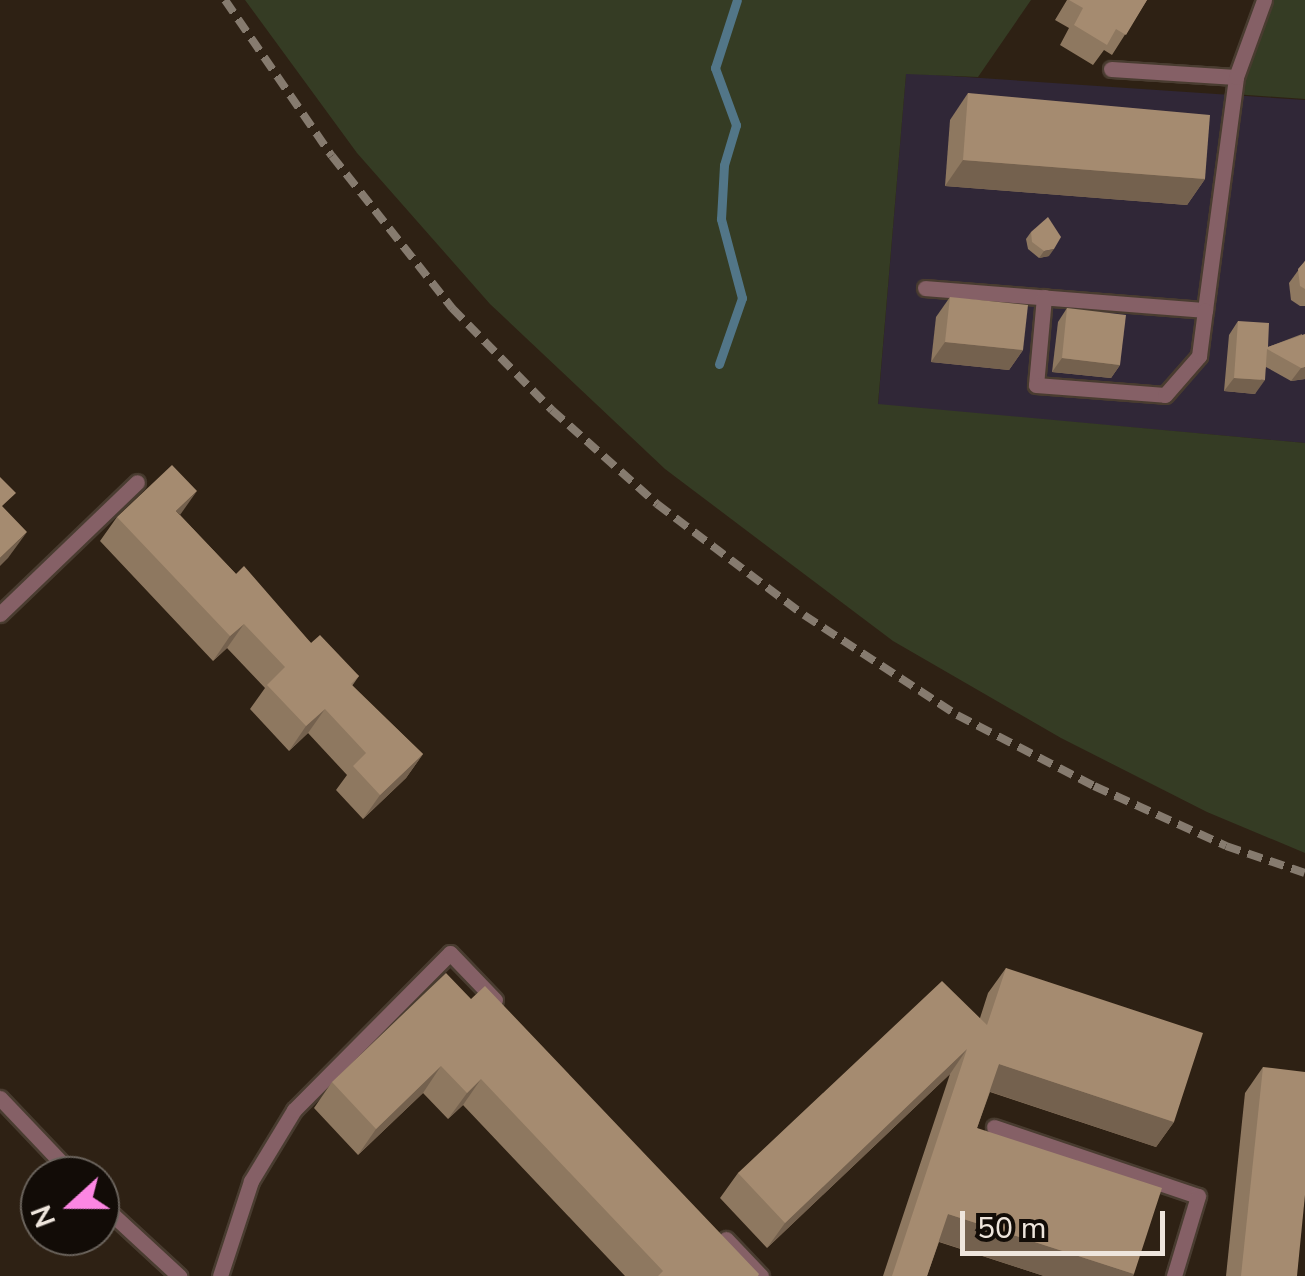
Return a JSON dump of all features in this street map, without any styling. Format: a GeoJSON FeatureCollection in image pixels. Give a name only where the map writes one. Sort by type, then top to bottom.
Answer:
{"type":"FeatureCollection","features":[{"type":"Feature","properties":{"kind":"lane"},"geometry":{"type":"LineString","coordinates":[[1044,297],[1036,385],[1165,394],[1199,356],[1236,77],[1264,0]]}},
{"type":"Feature","properties":{"kind":"lane"},"geometry":{"type":"LineString","coordinates":[[1111,68],[1236,77]]}},
{"type":"Feature","properties":{"kind":"lane"},"geometry":{"type":"LineString","coordinates":[[925,288],[1206,310]]}},
{"type":"Feature","properties":{"kind":"lane"},"geometry":{"type":"LineString","coordinates":[[0,614],[137,482]]}},
{"type":"Feature","properties":{"kind":"lane"},"geometry":{"type":"LineString","coordinates":[[220,1276],[251,1181],[294,1110],[450,953],[504,1010]]}},
{"type":"Feature","properties":{"kind":"lane"},"geometry":{"type":"LineString","coordinates":[[0,1098],[55,1156]]}},
{"type":"Feature","properties":{"kind":"lane"},"geometry":{"type":"LineString","coordinates":[[994,1127],[1198,1196],[1174,1276]]}},
{"type":"Feature","properties":{"kind":"lane"},"geometry":{"type":"LineString","coordinates":[[707,1220],[761,1276]]}},
{"type":"Feature","properties":{"kind":"lane"},"geometry":{"type":"LineString","coordinates":[[120,1221],[179,1276]]}},
{"type":"Feature","properties":{"kind":"shaded area"},"geometry":{"type":"Polygon","coordinates":[[[906,73],[1305,100],[1305,443],[878,405],[906,73]]]}},
{"type":"Feature","properties":{"kind":"green space"},"geometry":{"type":"Polygon","coordinates":[[[245,0],[1031,0],[978,77],[906,74],[878,404],[1305,443],[1305,853],[1207,812],[1061,738],[893,641],[665,469],[490,304],[357,153],[245,0]]]}},
{"type":"Feature","properties":{"kind":"green space"},"geometry":{"type":"Polygon","coordinates":[[[1264,0],[1305,0],[1305,99],[1233,94],[1264,0]]]}},
{"type":"Feature","properties":{"kind":"building"},"geometry":{"type":"Polygon","coordinates":[[[1069,0],[1147,0],[1126,35],[1116,29],[1107,45],[1074,25],[1083,8],[1069,0]]]}},
{"type":"Feature","properties":{"kind":"building"},"geometry":{"type":"Polygon","coordinates":[[[968,93],[1210,115],[1205,179],[963,160],[968,93]]]}},
{"type":"Feature","properties":{"kind":"building"},"geometry":{"type":"Polygon","coordinates":[[[1048,217],[1061,237],[1054,249],[1044,251],[1032,242],[1031,232],[1048,217]]]}},
{"type":"Feature","properties":{"kind":"building"},"geometry":{"type":"Polygon","coordinates":[[[1305,261],[1305,289],[1300,286],[1298,269],[1305,261]]]}},
{"type":"Feature","properties":{"kind":"building"},"geometry":{"type":"Polygon","coordinates":[[[950,297],[1028,305],[1023,350],[945,342],[950,297]]]}},
{"type":"Feature","properties":{"kind":"building"},"geometry":{"type":"Polygon","coordinates":[[[1067,308],[1126,315],[1120,365],[1062,358],[1067,308]]]}},
{"type":"Feature","properties":{"kind":"building"},"geometry":{"type":"Polygon","coordinates":[[[1238,321],[1269,323],[1268,347],[1305,334],[1305,367],[1267,349],[1265,380],[1234,378],[1238,321]]]}},
{"type":"Feature","properties":{"kind":"building"},"geometry":{"type":"Polygon","coordinates":[[[172,465],[197,491],[176,511],[236,574],[244,566],[311,643],[320,635],[359,676],[351,684],[423,754],[380,795],[353,766],[366,753],[325,709],[306,726],[267,685],[285,667],[244,624],[230,636],[117,517],[172,465]]]}},
{"type":"Feature","properties":{"kind":"building"},"geometry":{"type":"Polygon","coordinates":[[[0,477],[16,493],[2,506],[27,532],[0,558],[0,477]]]}},
{"type":"Feature","properties":{"kind":"building"},"geometry":{"type":"Polygon","coordinates":[[[1006,968],[1203,1033],[1174,1122],[999,1064],[977,1128],[1162,1188],[1134,1274],[948,1214],[927,1276],[892,1276],[967,1049],[785,1223],[738,1173],[942,981],[987,1025],[1006,968]]]}},
{"type":"Feature","properties":{"kind":"building"},"geometry":{"type":"Polygon","coordinates":[[[446,973],[471,999],[485,986],[758,1276],[658,1276],[663,1271],[481,1079],[467,1093],[441,1066],[376,1129],[332,1082],[446,973]]]}},
{"type":"Feature","properties":{"kind":"building"},"geometry":{"type":"Polygon","coordinates":[[[1263,1067],[1305,1072],[1305,1195],[1297,1276],[1241,1276],[1263,1067]]]}},
{"type":"Feature","properties":{"kind":"waterway"},"geometry":{"type":"LineString","coordinates":[[719,364],[742,298],[721,219],[724,165],[736,125],[715,68],[737,0]]}},
{"type":"Feature","properties":{"kind":"railway"},"geometry":{"type":"LineString","coordinates":[[225,0],[332,156],[452,308],[552,410],[657,504],[804,615],[957,715],[1094,786],[1226,846],[1305,873]]}}]}
